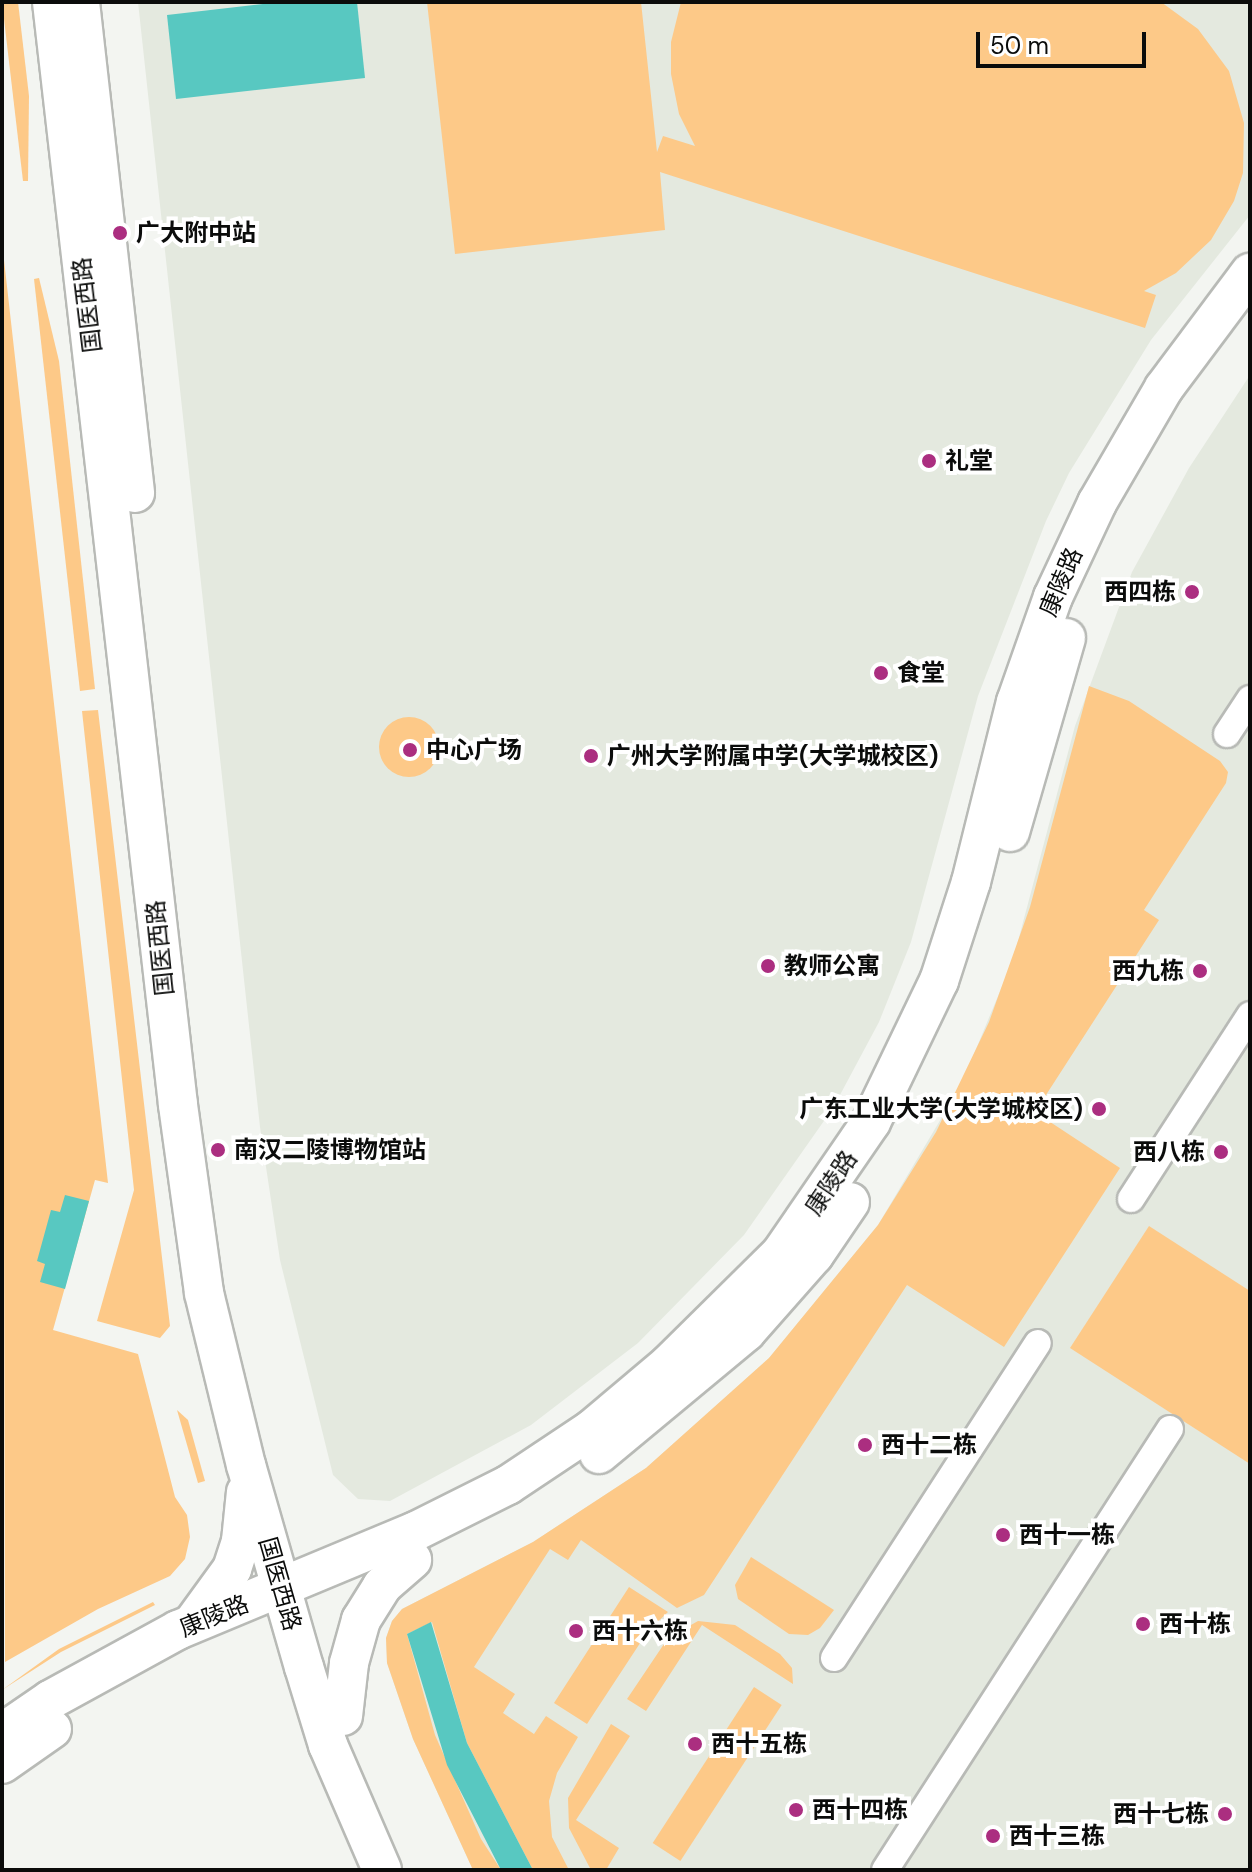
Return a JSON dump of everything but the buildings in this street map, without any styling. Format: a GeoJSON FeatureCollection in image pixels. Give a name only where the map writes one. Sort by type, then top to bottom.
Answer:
{"type":"FeatureCollection","features":[{"type":"Feature","properties":{"kind":"main road","name":"国医西路"},"geometry":{"type":"LineString","coordinates":[[52,2],[185,1168],[204,1293],[246,1465],[343,1716],[407,1870]]}},
{"type":"Feature","properties":{"kind":"main road","name":"国医西路"},"geometry":{"type":"LineString","coordinates":[[80,2],[220,1237],[328,1745],[382,1870]]}},
{"type":"Feature","properties":{"kind":"main road","name":"康陵路"},"geometry":{"type":"LineString","coordinates":[[2,1764],[132,1681],[468,1507],[552,1457],[710,1328],[814,1210],[871,1122],[939,981],[971,882],[1016,702],[1075,547],[1147,415],[1250,273]]}},
{"type":"Feature","properties":{"kind":"main road","name":"康陵路"},"geometry":{"type":"LineString","coordinates":[[2,1733],[50,1700],[188,1625],[412,1560],[536,1496],[681,1391],[774,1302],[845,1210],[918,1090],[967,976],[1041,712],[1090,576],[1166,433],[1250,312]]}},
{"type":"Feature","properties":{"kind":"main road"},"geometry":{"type":"LineString","coordinates":[[188,1625],[216,1597],[237,1556],[246,1465]]}},
{"type":"Feature","properties":{"kind":"main road"},"geometry":{"type":"LineString","coordinates":[[343,1716],[349,1663],[361,1620],[382,1586],[412,1560]]}},
{"type":"Feature","properties":{"kind":"street"},"geometry":{"type":"LineString","coordinates":[[1227,734],[1250,699]]}},
{"type":"Feature","properties":{"kind":"street"},"geometry":{"type":"LineString","coordinates":[[1131,1199],[1250,1015]]}},
{"type":"Feature","properties":{"kind":"street"},"geometry":{"type":"LineString","coordinates":[[834,1658],[1038,1343]]}},
{"type":"Feature","properties":{"kind":"street"},"geometry":{"type":"LineString","coordinates":[[885,1870],[1170,1429]]}},
{"type":"Feature","properties":{"kind":"shaded area"},"geometry":{"type":"Polygon","coordinates":[[[2,2],[18,2],[29,96],[28,181],[23,181],[2,2]]]}},
{"type":"Feature","properties":{"kind":"shaded area","name":"广州大学附属中学(大学城校区)"},"geometry":{"type":"Polygon","coordinates":[[[138,2],[1250,2],[1250,215],[1151,340],[1069,473],[1046,521],[978,696],[911,942],[879,1022],[833,1108],[744,1235],[638,1343],[531,1425],[390,1501],[358,1499],[333,1475],[280,1260],[260,1127],[138,2]]]}},
{"type":"Feature","properties":{"kind":"shaded area"},"geometry":{"type":"Polygon","coordinates":[[[427,2],[641,2],[657,152],[663,136],[695,146],[679,114],[671,74],[671,42],[681,2],[1161,2],[1198,29],[1229,71],[1244,123],[1243,173],[1234,201],[1211,240],[1176,273],[1144,291],[1156,295],[1145,328],[660,172],[665,230],[455,254],[427,2]]]}},
{"type":"Feature","properties":{"kind":"shaded area"},"geometry":{"type":"Polygon","coordinates":[[[2,242],[108,1183],[95,1180],[53,1330],[138,1354],[175,1497],[187,1515],[190,1537],[185,1559],[170,1576],[98,1609],[5,1662],[2,242]]]}},
{"type":"Feature","properties":{"kind":"shaded area"},"geometry":{"type":"Polygon","coordinates":[[[39,278],[59,361],[95,689],[80,691],[34,279],[39,278]]]}},
{"type":"Feature","properties":{"kind":"shaded area","name":"广东工业大学(大学城校区)"},"geometry":{"type":"Polygon","coordinates":[[[1250,375],[1250,1870],[473,1870],[413,1739],[387,1663],[386,1638],[392,1621],[402,1609],[533,1542],[646,1468],[769,1358],[878,1225],[961,1085],[1013,960],[1075,726],[1132,572],[1189,468],[1250,375]]]}},
{"type":"Feature","properties":{"kind":"shaded area"},"geometry":{"type":"Polygon","coordinates":[[[1089,686],[1129,701],[1220,761],[1228,772],[1226,783],[1144,910],[1159,920],[1035,1112],[1120,1168],[1004,1347],[907,1285],[704,1595],[677,1608],[581,1540],[568,1560],[550,1549],[474,1667],[515,1694],[503,1713],[534,1734],[546,1716],[578,1737],[557,1773],[549,1801],[552,1837],[569,1870],[533,1870],[467,1743],[432,1622],[407,1634],[435,1735],[481,1839],[501,1870],[473,1870],[413,1739],[387,1663],[386,1638],[392,1621],[402,1609],[533,1542],[646,1468],[769,1358],[878,1225],[936,1132],[989,1022],[1030,907],[1089,686]]]}},
{"type":"Feature","properties":{"kind":"shaded area"},"geometry":{"type":"Polygon","coordinates":[[[98,710],[170,1326],[160,1338],[97,1321],[134,1190],[82,711],[98,710]]]}},
{"type":"Feature","properties":{"kind":"shaded area"},"geometry":{"type":"Polygon","coordinates":[[[409,717],[421,719],[430,726],[437,735],[437,759],[430,768],[421,775],[409,777],[397,775],[388,768],[381,759],[379,747],[381,735],[388,726],[397,719],[409,717]]]}},
{"type":"Feature","properties":{"kind":"shaded area"},"geometry":{"type":"Polygon","coordinates":[[[1149,1226],[1250,1291],[1250,1464],[1070,1348],[1149,1226]]]}},
{"type":"Feature","properties":{"kind":"shaded area"},"geometry":{"type":"Polygon","coordinates":[[[177,1410],[188,1420],[205,1481],[198,1483],[177,1410]]]}},
{"type":"Feature","properties":{"kind":"shaded area"},"geometry":{"type":"Polygon","coordinates":[[[751,1557],[834,1610],[820,1628],[808,1635],[789,1634],[738,1599],[735,1585],[751,1557]]]}},
{"type":"Feature","properties":{"kind":"shaded area"},"geometry":{"type":"Polygon","coordinates":[[[629,1587],[668,1612],[648,1631],[587,1724],[554,1703],[629,1587]]]}},
{"type":"Feature","properties":{"kind":"shaded area"},"geometry":{"type":"Polygon","coordinates":[[[153,1602],[155,1605],[61,1652],[2,1690],[59,1649],[153,1602]]]}},
{"type":"Feature","properties":{"kind":"shaded area"},"geometry":{"type":"Polygon","coordinates":[[[698,1621],[735,1625],[780,1654],[792,1668],[793,1684],[702,1625],[646,1711],[627,1699],[668,1638],[698,1621]]]}},
{"type":"Feature","properties":{"kind":"shaded area"},"geometry":{"type":"Polygon","coordinates":[[[754,1687],[782,1705],[680,1861],[653,1843],[754,1687]]]}},
{"type":"Feature","properties":{"kind":"shaded area"},"geometry":{"type":"Polygon","coordinates":[[[611,1724],[630,1736],[576,1820],[619,1848],[606,1870],[591,1870],[569,1828],[568,1798],[611,1724]]]}},
{"type":"Feature","properties":{"kind":"water"},"geometry":{"type":"Polygon","coordinates":[[[280,2],[357,2],[365,78],[176,99],[167,15],[280,2]]]}},
{"type":"Feature","properties":{"kind":"water"},"geometry":{"type":"Polygon","coordinates":[[[65,1195],[89,1201],[65,1289],[40,1282],[45,1264],[37,1261],[51,1210],[60,1212],[65,1195]]]}},
{"type":"Feature","properties":{"kind":"water"},"geometry":{"type":"Polygon","coordinates":[[[431,1622],[467,1743],[533,1870],[501,1870],[447,1765],[407,1634],[431,1622]]]}},
{"type":"Feature","properties":{"kind":"place","name":"广大附中站"},"geometry":{"type":"Point","coordinates":[120,233]}},
{"type":"Feature","properties":{"kind":"place","name":"礼堂"},"geometry":{"type":"Point","coordinates":[929,461]}},
{"type":"Feature","properties":{"kind":"place","name":"西四栋"},"geometry":{"type":"Point","coordinates":[1192,592]}},
{"type":"Feature","properties":{"kind":"place","name":"食堂"},"geometry":{"type":"Point","coordinates":[881,673]}},
{"type":"Feature","properties":{"kind":"place","name":"中心广场"},"geometry":{"type":"Point","coordinates":[410,750]}},
{"type":"Feature","properties":{"kind":"place","name":"广州大学附属中学(大学城校区)"},"geometry":{"type":"Point","coordinates":[591,756]}},
{"type":"Feature","properties":{"kind":"place","name":"教师公寓"},"geometry":{"type":"Point","coordinates":[768,966]}},
{"type":"Feature","properties":{"kind":"place","name":"西九栋"},"geometry":{"type":"Point","coordinates":[1200,971]}},
{"type":"Feature","properties":{"kind":"place","name":"广东工业大学(大学城校区)"},"geometry":{"type":"Point","coordinates":[1099,1109]}},
{"type":"Feature","properties":{"kind":"place","name":"南汉二陵博物馆站"},"geometry":{"type":"Point","coordinates":[218,1150]}},
{"type":"Feature","properties":{"kind":"place","name":"西八栋"},"geometry":{"type":"Point","coordinates":[1221,1152]}},
{"type":"Feature","properties":{"kind":"place","name":"西十二栋"},"geometry":{"type":"Point","coordinates":[865,1445]}},
{"type":"Feature","properties":{"kind":"place","name":"西十一栋"},"geometry":{"type":"Point","coordinates":[1003,1535]}},
{"type":"Feature","properties":{"kind":"place","name":"西十栋"},"geometry":{"type":"Point","coordinates":[1143,1624]}},
{"type":"Feature","properties":{"kind":"place","name":"西十六栋"},"geometry":{"type":"Point","coordinates":[576,1631]}},
{"type":"Feature","properties":{"kind":"place","name":"西十五栋"},"geometry":{"type":"Point","coordinates":[695,1744]}},
{"type":"Feature","properties":{"kind":"place","name":"西十四栋"},"geometry":{"type":"Point","coordinates":[796,1810]}},
{"type":"Feature","properties":{"kind":"place","name":"西十七栋"},"geometry":{"type":"Point","coordinates":[1225,1814]}},
{"type":"Feature","properties":{"kind":"place","name":"西十三栋"},"geometry":{"type":"Point","coordinates":[993,1836]}}]}
